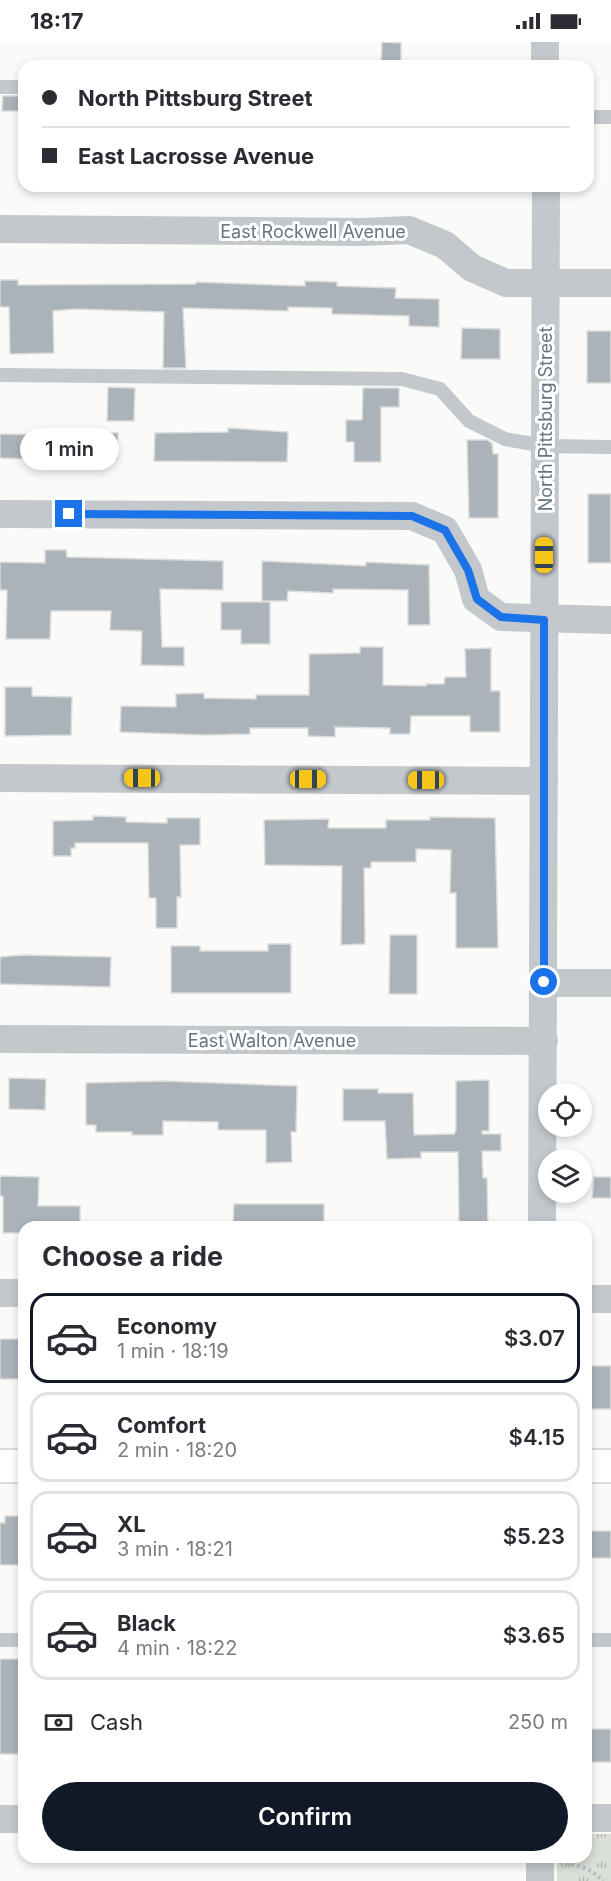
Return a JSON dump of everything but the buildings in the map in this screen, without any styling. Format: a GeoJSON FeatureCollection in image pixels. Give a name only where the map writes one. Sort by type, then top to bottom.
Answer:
{"type":"FeatureCollection","features":[{"type":"Feature","properties":{"kind":"street"},"geometry":{"type":"LineString","coordinates":[[545,42],[545,60]]}},
{"type":"Feature","properties":{"kind":"street","name":"North Pittsburg Street"},"geometry":{"type":"LineString","coordinates":[[542,1221],[546,192]]}},
{"type":"Feature","properties":{"kind":"street","name":"East Rockwell Avenue"},"geometry":{"type":"LineString","coordinates":[[0,229],[362,232],[409,230],[445,245],[472,268],[506,283],[611,283]]}},
{"type":"Feature","properties":{"kind":"street"},"geometry":{"type":"LineString","coordinates":[[0,514],[412,516],[445,530],[468,570],[477,599],[501,617],[544,620],[611,620]]}},
{"type":"Feature","properties":{"kind":"street"},"geometry":{"type":"LineString","coordinates":[[0,778],[544,781]]}},
{"type":"Feature","properties":{"kind":"street"},"geometry":{"type":"LineString","coordinates":[[544,982],[611,982]]}},
{"type":"Feature","properties":{"kind":"street","name":"East Walton Avenue"},"geometry":{"type":"LineString","coordinates":[[0,1039],[544,1041]]}},
{"type":"Feature","properties":{"kind":"street"},"geometry":{"type":"LineString","coordinates":[[0,1293],[18,1293]]}},
{"type":"Feature","properties":{"kind":"street"},"geometry":{"type":"LineString","coordinates":[[592,1299],[611,1299]]}},
{"type":"Feature","properties":{"kind":"street"},"geometry":{"type":"LineString","coordinates":[[592,1466],[611,1466]]}},
{"type":"Feature","properties":{"kind":"street"},"geometry":{"type":"LineString","coordinates":[[0,1467],[18,1467]]}},
{"type":"Feature","properties":{"kind":"street"},"geometry":{"type":"LineString","coordinates":[[592,1818],[611,1818]]}},
{"type":"Feature","properties":{"kind":"street"},"geometry":{"type":"LineString","coordinates":[[0,1819],[18,1819]]}},
{"type":"Feature","properties":{"kind":"lane"},"geometry":{"type":"LineString","coordinates":[[0,87],[18,87]]}},
{"type":"Feature","properties":{"kind":"lane"},"geometry":{"type":"LineString","coordinates":[[594,117],[611,117]]}},
{"type":"Feature","properties":{"kind":"lane"},"geometry":{"type":"LineString","coordinates":[[0,375],[402,379],[440,389],[470,421],[504,439],[545,446],[611,447]]}},
{"type":"Feature","properties":{"kind":"lane"},"geometry":{"type":"LineString","coordinates":[[0,1640],[18,1640]]}},
{"type":"Feature","properties":{"kind":"lane"},"geometry":{"type":"LineString","coordinates":[[592,1640],[611,1640]]}},
{"type":"Feature","properties":{"kind":"path"},"geometry":{"type":"LineString","coordinates":[[547,1867],[578,1865],[590,1869],[603,1881]]}},
{"type":"Feature","properties":{"kind":"green space"},"geometry":{"type":"Polygon","coordinates":[[[592,1834],[611,1834],[611,1881],[557,1881],[557,1863],[592,1863],[592,1834]]]}},
{"type":"Feature","properties":{"kind":"route"},"geometry":{"type":"LineString","coordinates":[[69,514],[412,516],[445,530],[468,570],[477,599],[501,617],[544,620],[544,982]]}}]}
